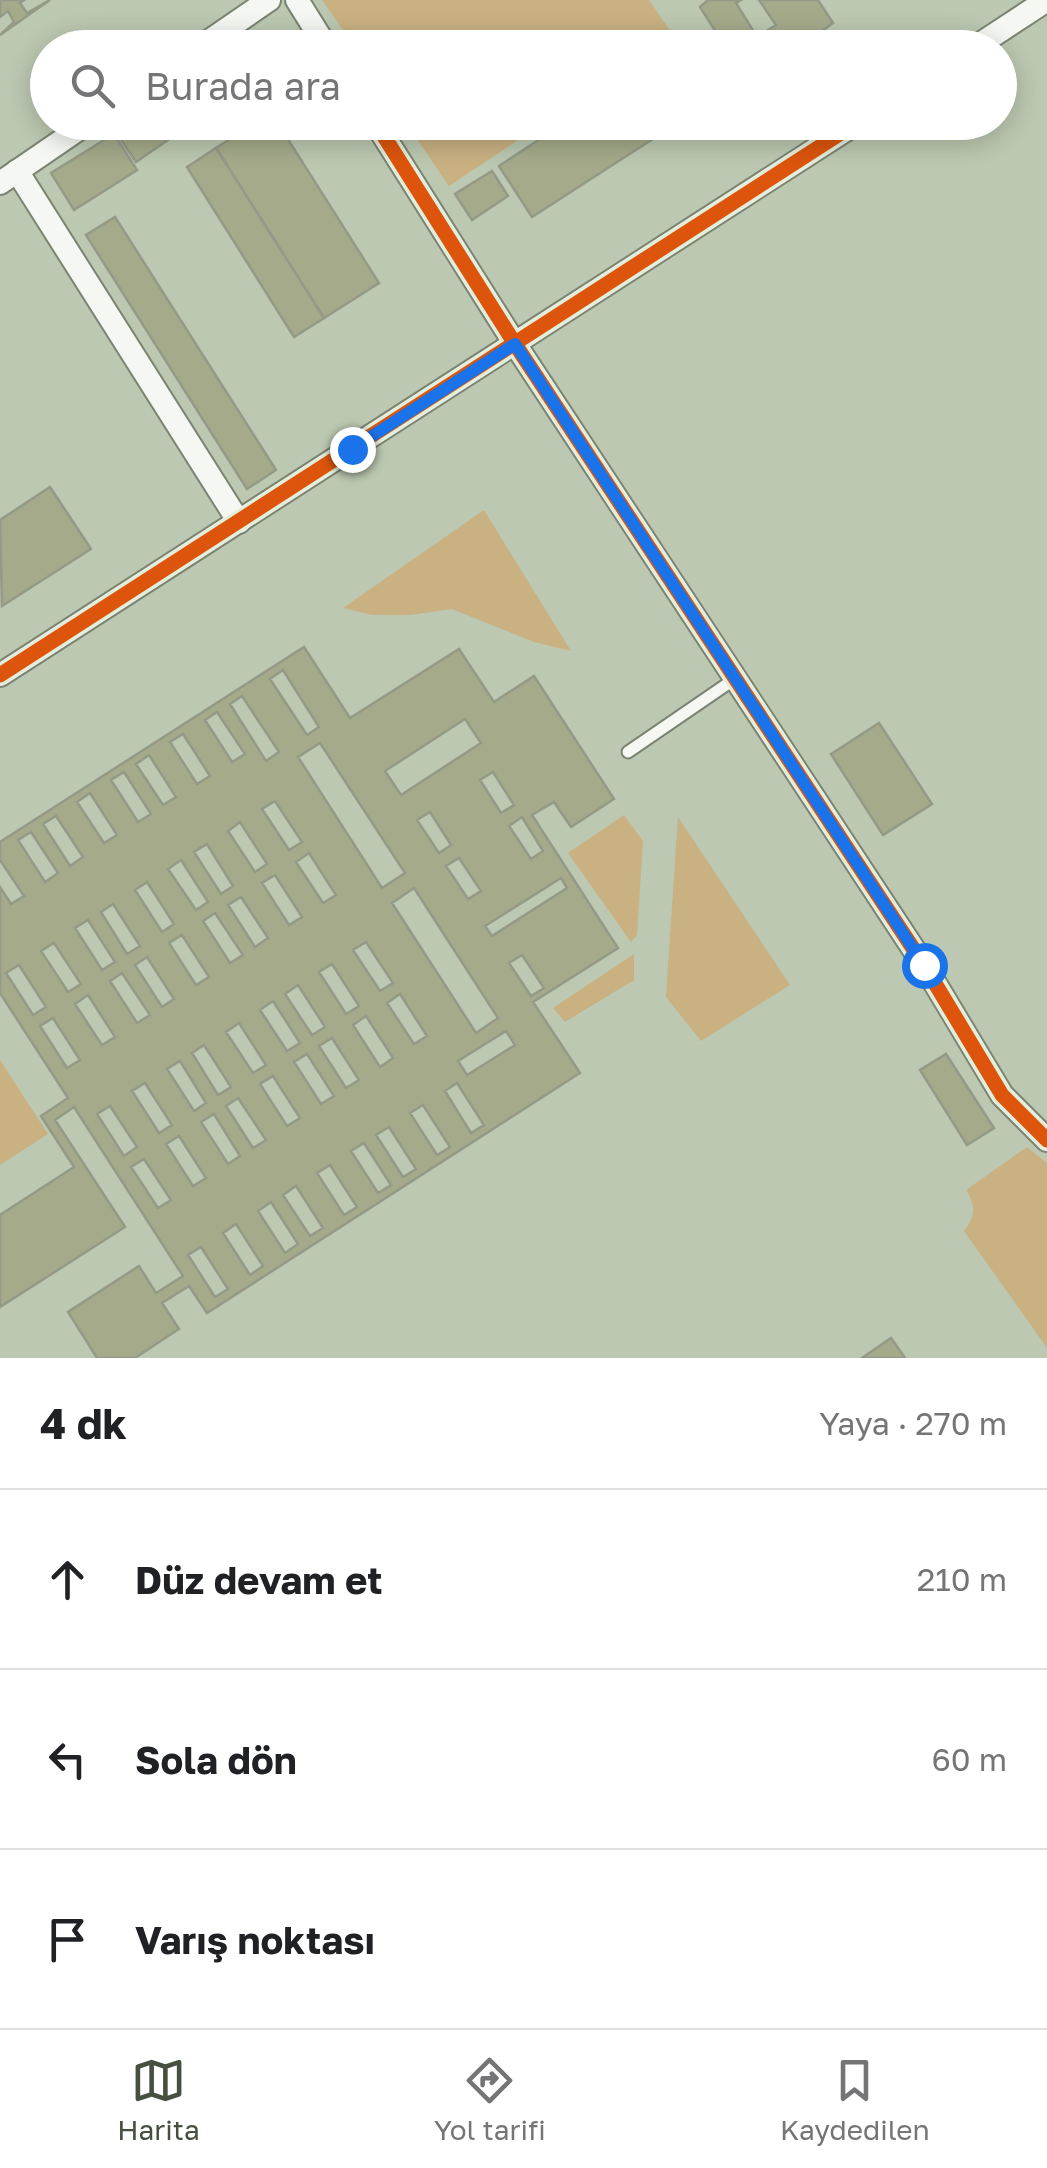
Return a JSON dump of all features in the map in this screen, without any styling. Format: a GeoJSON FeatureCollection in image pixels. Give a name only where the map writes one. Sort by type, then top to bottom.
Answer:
{"type":"FeatureCollection","features":[{"type":"Feature","properties":{"kind":"street"},"geometry":{"type":"LineString","coordinates":[[225,30],[269,0]]}},
{"type":"Feature","properties":{"kind":"street"},"geometry":{"type":"LineString","coordinates":[[297,0],[316,30]]}},
{"type":"Feature","properties":{"kind":"street"},"geometry":{"type":"LineString","coordinates":[[1001,30],[1047,0]]}},
{"type":"Feature","properties":{"kind":"street"},"geometry":{"type":"LineString","coordinates":[[63,140],[9,177],[239,522]]}},
{"type":"Feature","properties":{"kind":"street"},"geometry":{"type":"LineString","coordinates":[[386,140],[515,344],[924,965],[1002,1094],[1047,1140]]}},
{"type":"Feature","properties":{"kind":"street"},"geometry":{"type":"LineString","coordinates":[[0,675],[830,140]]}},
{"type":"Feature","properties":{"kind":"lane"},"geometry":{"type":"LineString","coordinates":[[628,752],[736,678]]}},
{"type":"Feature","properties":{"kind":"shaded area"},"geometry":{"type":"Polygon","coordinates":[[[322,0],[649,0],[670,30],[343,30],[322,0]]]}},
{"type":"Feature","properties":{"kind":"shaded area"},"geometry":{"type":"Polygon","coordinates":[[[418,140],[518,140],[449,186],[418,140]]]}},
{"type":"Feature","properties":{"kind":"shaded area"},"geometry":{"type":"Polygon","coordinates":[[[484,510],[571,651],[534,642],[452,609],[372,615],[343,608],[484,510]]]}},
{"type":"Feature","properties":{"kind":"shaded area"},"geometry":{"type":"Polygon","coordinates":[[[624,815],[643,841],[637,935],[631,942],[568,853],[624,815]]]}},
{"type":"Feature","properties":{"kind":"shaded area"},"geometry":{"type":"Polygon","coordinates":[[[678,817],[790,985],[701,1041],[666,997],[678,817]]]}},
{"type":"Feature","properties":{"kind":"shaded area"},"geometry":{"type":"Polygon","coordinates":[[[634,954],[634,980],[565,1022],[553,1008],[634,954]]]}},
{"type":"Feature","properties":{"kind":"shaded area"},"geometry":{"type":"Polygon","coordinates":[[[0,1060],[48,1134],[0,1165],[0,1060]]]}},
{"type":"Feature","properties":{"kind":"shaded area"},"geometry":{"type":"Polygon","coordinates":[[[1027,1147],[1047,1163],[1047,1348],[964,1231],[973,1211],[966,1190],[1027,1147]]]}},
{"type":"Feature","properties":{"kind":"building"},"geometry":{"type":"Polygon","coordinates":[[[0,0],[24,0],[20,3],[27,13],[50,0],[0,35],[14,22],[8,11],[0,17],[0,0]]]}},
{"type":"Feature","properties":{"kind":"building"},"geometry":{"type":"Polygon","coordinates":[[[708,0],[741,0],[736,3],[753,30],[715,30],[700,7],[708,0]]]}},
{"type":"Feature","properties":{"kind":"building"},"geometry":{"type":"Polygon","coordinates":[[[759,0],[818,0],[833,23],[823,30],[768,30],[776,25],[759,0]]]}},
{"type":"Feature","properties":{"kind":"building"},"geometry":{"type":"Polygon","coordinates":[[[104,140],[118,140],[137,170],[74,210],[51,173],[104,140]]]}},
{"type":"Feature","properties":{"kind":"building"},"geometry":{"type":"Polygon","coordinates":[[[121,140],[168,140],[136,162],[121,140]]]}},
{"type":"Feature","properties":{"kind":"building"},"geometry":{"type":"Polygon","coordinates":[[[229,140],[288,140],[379,283],[324,318],[216,148],[229,140]]]}},
{"type":"Feature","properties":{"kind":"building"},"geometry":{"type":"Polygon","coordinates":[[[539,140],[651,140],[532,217],[499,166],[539,140]]]}},
{"type":"Feature","properties":{"kind":"building"},"geometry":{"type":"Polygon","coordinates":[[[216,148],[324,318],[294,337],[187,167],[216,148]]]}},
{"type":"Feature","properties":{"kind":"building"},"geometry":{"type":"Polygon","coordinates":[[[492,171],[508,196],[472,220],[455,194],[492,171]]]}},
{"type":"Feature","properties":{"kind":"building"},"geometry":{"type":"Polygon","coordinates":[[[115,217],[276,470],[247,489],[86,235],[115,217]]]}},
{"type":"Feature","properties":{"kind":"building"},"geometry":{"type":"Polygon","coordinates":[[[50,487],[91,549],[2,606],[0,520],[50,487]]]}},
{"type":"Feature","properties":{"kind":"building"},"geometry":{"type":"Polygon","coordinates":[[[304,647],[350,718],[459,649],[494,702],[534,676],[614,799],[571,827],[554,802],[532,815],[618,948],[533,1002],[580,1073],[207,1313],[189,1286],[162,1303],[179,1329],[135,1358],[97,1358],[68,1312],[139,1266],[156,1293],[183,1276],[74,1107],[55,1120],[125,1227],[0,1307],[0,1215],[74,1167],[41,1116],[68,1098],[0,993],[0,887],[11,904],[24,896],[0,860],[0,842],[304,647]],[[283,670],[270,679],[307,735],[319,727],[283,670]],[[242,696],[230,704],[266,761],[279,752],[242,696]],[[217,712],[205,720],[232,762],[245,754],[217,712]],[[465,719],[385,771],[401,795],[481,743],[465,719]],[[183,734],[170,742],[197,784],[210,776],[183,734]],[[320,743],[298,757],[382,888],[405,873],[320,743]],[[149,755],[136,764],[163,805],[176,797],[149,755]],[[124,772],[111,780],[138,822],[151,814],[124,772]],[[493,772],[480,780],[501,813],[514,805],[493,772]],[[90,793],[77,802],[104,843],[117,835],[90,793]],[[275,801],[262,809],[289,850],[302,842],[275,801]],[[430,812],[417,820],[439,853],[451,845],[430,812]],[[56,816],[43,824],[70,866],[83,857],[56,816]],[[522,817],[509,826],[531,859],[543,851],[522,817]],[[240,822],[228,831],[255,872],[267,864],[240,822]],[[31,832],[18,840],[45,882],[58,873],[31,832]],[[207,844],[194,852],[221,894],[233,886],[207,844]],[[309,853],[296,862],[323,903],[336,895],[309,853]],[[459,858],[446,866],[468,899],[481,891],[459,858]],[[181,860],[168,869],[196,910],[208,902],[181,860]],[[275,875],[262,883],[289,925],[302,917],[275,875]],[[561,878],[485,926],[492,936],[567,888],[561,878]],[[147,882],[135,890],[162,932],[174,924],[147,882]],[[414,888],[392,903],[476,1033],[498,1018],[414,888]],[[241,897],[228,905],[255,947],[268,938],[241,897]],[[113,904],[101,912],[127,954],[140,946],[113,904]],[[215,913],[203,921],[230,963],[243,955],[215,913]],[[88,920],[75,928],[102,970],[115,962],[88,920]],[[182,935],[169,943],[196,985],[209,977],[182,935]],[[366,942],[353,950],[380,991],[393,983],[366,942]],[[54,943],[41,951],[68,992],[81,984],[54,943]],[[522,955],[509,963],[531,996],[544,988],[522,955]],[[147,957],[135,965],[162,1007],[174,999],[147,957]],[[332,964],[319,972],[346,1014],[359,1006],[332,964]],[[19,965],[6,973],[33,1015],[46,1007],[19,965]],[[122,973],[110,981],[137,1023],[150,1015],[122,973]],[[298,985],[285,994],[312,1035],[325,1027],[298,985]],[[400,994],[387,1003],[414,1044],[427,1036],[400,994]],[[88,995],[75,1004],[102,1045],[115,1037],[88,995]],[[273,1001],[260,1010],[287,1051],[300,1043],[273,1001]],[[366,1016],[353,1025],[380,1067],[393,1058],[366,1016]],[[53,1018],[40,1026],[67,1068],[80,1060],[53,1018]],[[239,1023],[226,1032],[253,1073],[266,1065],[239,1023]],[[506,1031],[458,1061],[467,1075],[515,1045],[506,1031]],[[332,1038],[319,1046],[346,1088],[359,1080],[332,1038]],[[204,1045],[192,1053],[218,1095],[231,1087],[204,1045]],[[307,1054],[294,1062],[321,1104],[334,1096],[307,1054]],[[180,1061],[167,1069],[194,1111],[206,1103],[180,1061]],[[273,1076],[260,1084],[287,1126],[300,1118],[273,1076]],[[145,1083],[132,1091],[159,1133],[172,1125],[145,1083]],[[457,1083],[445,1091],[471,1133],[484,1125],[457,1083]],[[238,1098],[226,1106],[253,1148],[266,1140],[238,1098]],[[423,1105],[410,1113],[437,1155],[450,1147],[423,1105]],[[110,1106],[97,1114],[124,1156],[137,1147],[110,1106]],[[214,1114],[201,1122],[228,1164],[240,1156],[214,1114]],[[389,1127],[376,1135],[403,1177],[416,1169],[389,1127]],[[179,1136],[166,1144],[193,1186],[206,1178],[179,1136]],[[364,1143],[351,1151],[378,1193],[391,1185],[364,1143]],[[144,1159],[131,1167],[158,1208],[171,1200],[144,1159]],[[330,1165],[317,1173],[344,1215],[357,1207],[330,1165]],[[296,1186],[283,1195],[310,1236],[323,1228],[296,1186]],[[271,1202],[258,1211],[285,1253],[298,1244],[271,1202]],[[236,1224],[223,1233],[250,1275],[263,1266],[236,1224]],[[201,1247],[188,1255],[215,1297],[228,1289],[201,1247]]]}},
{"type":"Feature","properties":{"kind":"building"},"geometry":{"type":"Polygon","coordinates":[[[879,723],[932,804],[883,835],[831,754],[879,723]]]}},
{"type":"Feature","properties":{"kind":"building"},"geometry":{"type":"Polygon","coordinates":[[[946,1054],[994,1128],[967,1145],[920,1070],[946,1054]]]}},
{"type":"Feature","properties":{"kind":"building"},"geometry":{"type":"Polygon","coordinates":[[[891,1338],[905,1358],[862,1358],[891,1338]]]}},
{"type":"Feature","properties":{"kind":"cycle path"},"geometry":{"type":"LineString","coordinates":[[386,140],[515,344],[924,965],[1002,1095],[1047,1140]]}},
{"type":"Feature","properties":{"kind":"cycle path"},"geometry":{"type":"LineString","coordinates":[[0,675],[830,140]]}},
{"type":"Feature","properties":{"kind":"route"},"geometry":{"type":"LineString","coordinates":[[352,449],[515,344],[924,965]]}}]}
